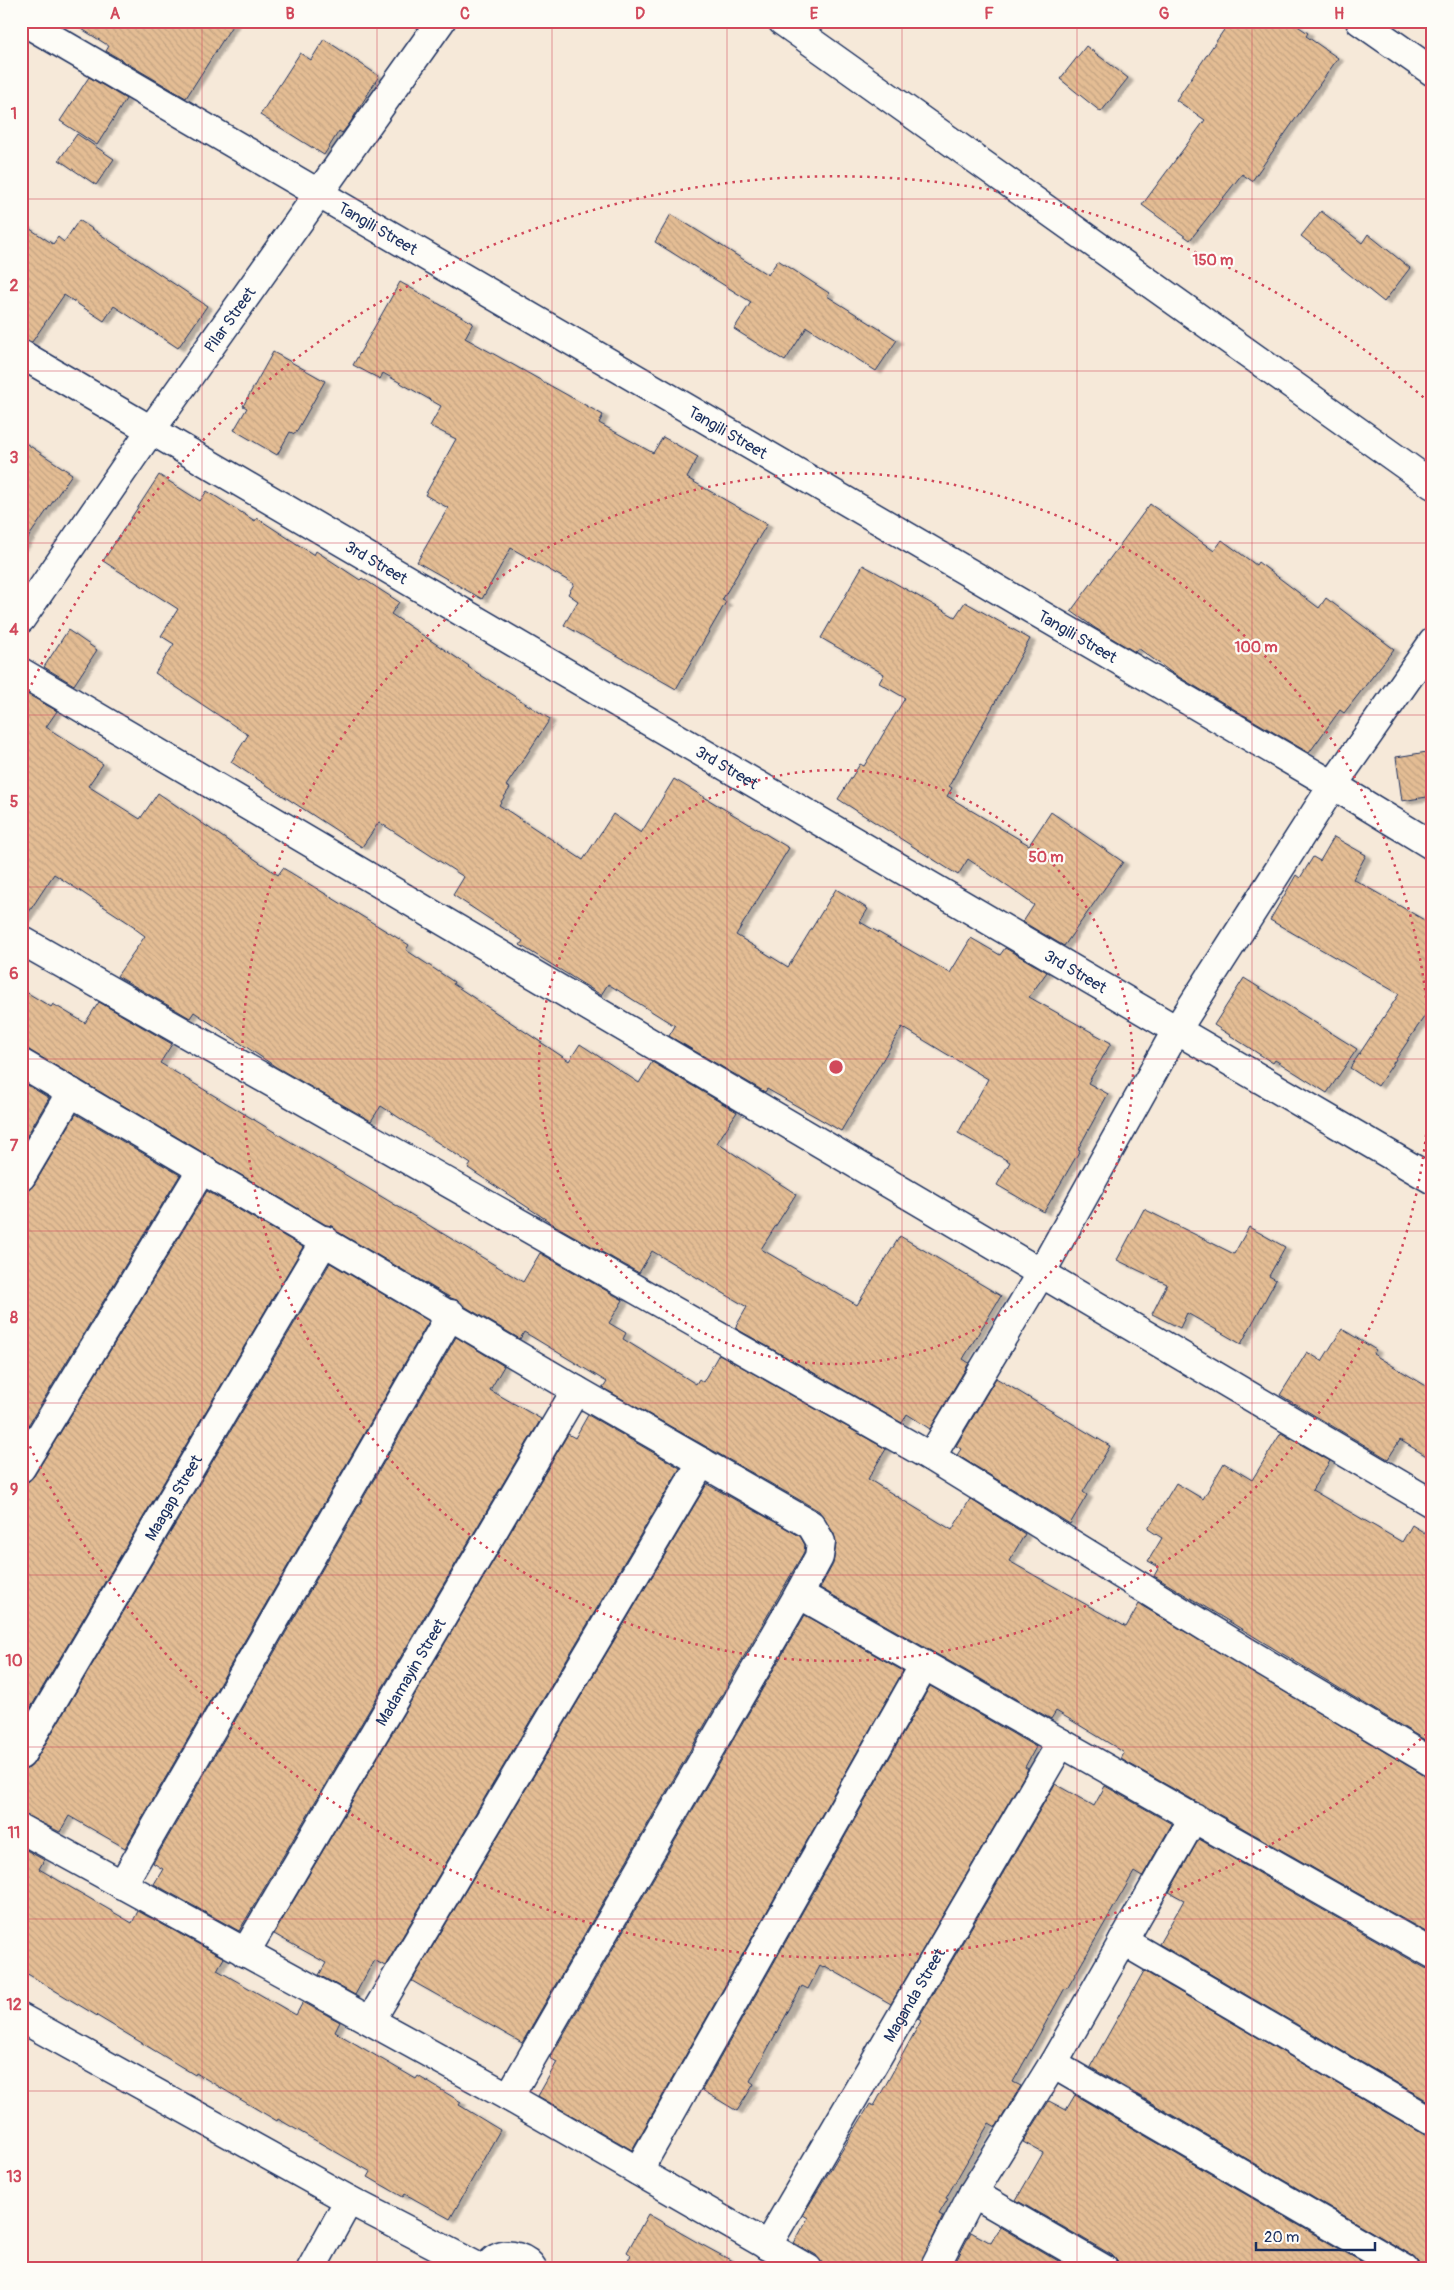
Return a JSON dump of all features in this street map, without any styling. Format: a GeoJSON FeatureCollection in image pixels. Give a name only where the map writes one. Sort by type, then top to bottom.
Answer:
{"type":"FeatureCollection","features":[{"type":"Feature","properties":{"kind":"street","name":"Tangili Street"},"geometry":{"type":"LineString","coordinates":[[23,21],[318,195],[1333,785],[1433,846]]}},
{"type":"Feature","properties":{"kind":"street","name":"Pilar Street"},"geometry":{"type":"LineString","coordinates":[[21,619],[151,430],[441,21]]}},
{"type":"Feature","properties":{"kind":"street"},"geometry":{"type":"LineString","coordinates":[[782,21],[1433,485]]}},
{"type":"Feature","properties":{"kind":"street"},"geometry":{"type":"LineString","coordinates":[[1360,21],[1433,72]]}},
{"type":"Feature","properties":{"kind":"street","name":"3rd Street"},"geometry":{"type":"LineString","coordinates":[[21,354],[1433,1180]]}},
{"type":"Feature","properties":{"kind":"street"},"geometry":{"type":"LineString","coordinates":[[931,1457],[1041,1274],[1176,1031],[1333,785],[1433,642]]}},
{"type":"Feature","properties":{"kind":"street"},"geometry":{"type":"LineString","coordinates":[[21,672],[1433,1504]]}},
{"type":"Feature","properties":{"kind":"street"},"geometry":{"type":"LineString","coordinates":[[21,940],[931,1457],[1245,1651],[1433,1763]]}},
{"type":"Feature","properties":{"kind":"street"},"geometry":{"type":"LineString","coordinates":[[21,1063],[451,1314],[576,1390],[811,1525],[821,1542],[819,1557],[799,1594],[508,2097]]}},
{"type":"Feature","properties":{"kind":"street"},"geometry":{"type":"LineString","coordinates":[[21,1178],[71,1092]]}},
{"type":"Feature","properties":{"kind":"street"},"geometry":{"type":"LineString","coordinates":[[21,1468],[202,1169]]}},
{"type":"Feature","properties":{"kind":"street","name":"Maagap Street"},"geometry":{"type":"LineString","coordinates":[[21,1754],[325,1240]]}},
{"type":"Feature","properties":{"kind":"street"},"geometry":{"type":"LineString","coordinates":[[122,1885],[451,1314]]}},
{"type":"Feature","properties":{"kind":"street","name":"Madamayin Street"},"geometry":{"type":"LineString","coordinates":[[246,1954],[576,1390]]}},
{"type":"Feature","properties":{"kind":"street"},"geometry":{"type":"LineString","coordinates":[[371,2020],[702,1462]]}},
{"type":"Feature","properties":{"kind":"street"},"geometry":{"type":"LineString","coordinates":[[799,1594],[1433,1954]]}},
{"type":"Feature","properties":{"kind":"street"},"geometry":{"type":"LineString","coordinates":[[638,2170],[924,1665]]}},
{"type":"Feature","properties":{"kind":"street","name":"Maganda Street"},"geometry":{"type":"LineString","coordinates":[[767,2246],[1062,1743]]}},
{"type":"Feature","properties":{"kind":"street"},"geometry":{"type":"LineString","coordinates":[[934,2269],[973,2193],[1053,2064],[1194,1817]]}},
{"type":"Feature","properties":{"kind":"street"},"geometry":{"type":"LineString","coordinates":[[21,1829],[246,1954],[371,2020],[638,2170],[808,2269]]}},
{"type":"Feature","properties":{"kind":"street"},"geometry":{"type":"LineString","coordinates":[[1123,1941],[1433,2122]]}},
{"type":"Feature","properties":{"kind":"street"},"geometry":{"type":"LineString","coordinates":[[21,2018],[349,2200],[483,2269],[497,2258],[515,2256],[530,2264],[533,2269]]}},
{"type":"Feature","properties":{"kind":"street"},"geometry":{"type":"LineString","coordinates":[[1053,2064],[1405,2269]]}},
{"type":"Feature","properties":{"kind":"street"},"geometry":{"type":"LineString","coordinates":[[973,2193],[1104,2269]]}},
{"type":"Feature","properties":{"kind":"street"},"geometry":{"type":"LineString","coordinates":[[310,2269],[349,2200]]}},
{"type":"Feature","properties":{"kind":"building"},"geometry":{"type":"Polygon","coordinates":[[[69,21],[235,21],[186,98],[106,51],[109,46],[69,21]]]}},
{"type":"Feature","properties":{"kind":"building"},"geometry":{"type":"Polygon","coordinates":[[[1230,21],[1290,21],[1308,33],[1306,36],[1338,58],[1252,181],[1242,174],[1190,240],[1142,205],[1205,120],[1176,100],[1230,21]]]}},
{"type":"Feature","properties":{"kind":"building"},"geometry":{"type":"Polygon","coordinates":[[[324,39],[379,76],[350,123],[342,133],[339,131],[324,155],[260,115],[300,53],[311,60],[324,39]]]}},
{"type":"Feature","properties":{"kind":"building"},"geometry":{"type":"Polygon","coordinates":[[[1086,46],[1128,78],[1101,112],[1060,79],[1086,46]]]}},
{"type":"Feature","properties":{"kind":"building"},"geometry":{"type":"Polygon","coordinates":[[[89,77],[126,99],[97,145],[60,121],[89,77]]]}},
{"type":"Feature","properties":{"kind":"building"},"geometry":{"type":"Polygon","coordinates":[[[77,134],[114,159],[96,185],[59,160],[77,134]]]}},
{"type":"Feature","properties":{"kind":"building"},"geometry":{"type":"Polygon","coordinates":[[[1321,211],[1362,243],[1368,234],[1410,268],[1384,302],[1301,236],[1321,211]]]}},
{"type":"Feature","properties":{"kind":"building"},"geometry":{"type":"Polygon","coordinates":[[[671,214],[768,275],[778,260],[829,293],[827,296],[897,340],[876,371],[807,327],[785,361],[734,329],[751,302],[655,242],[671,214]]]}},
{"type":"Feature","properties":{"kind":"building"},"geometry":{"type":"Polygon","coordinates":[[[79,220],[207,306],[178,348],[114,306],[104,321],[64,295],[32,342],[21,338],[21,223],[53,244],[58,237],[64,242],[79,220]]]}},
{"type":"Feature","properties":{"kind":"building"},"geometry":{"type":"Polygon","coordinates":[[[400,282],[473,323],[465,338],[603,415],[599,423],[653,453],[663,437],[698,457],[687,478],[767,524],[722,600],[726,602],[676,689],[564,625],[578,601],[568,594],[574,584],[511,548],[482,599],[417,562],[448,508],[425,495],[456,439],[430,426],[441,406],[383,373],[380,379],[353,365],[400,282]]]}},
{"type":"Feature","properties":{"kind":"building"},"geometry":{"type":"Polygon","coordinates":[[[273,352],[325,381],[295,434],[290,432],[277,455],[234,430],[247,408],[243,406],[273,352]]]}},
{"type":"Feature","properties":{"kind":"building"},"geometry":{"type":"Polygon","coordinates":[[[21,440],[72,474],[21,548],[21,440]]]}},
{"type":"Feature","properties":{"kind":"building"},"geometry":{"type":"Polygon","coordinates":[[[159,475],[200,501],[207,491],[255,521],[257,518],[314,555],[316,551],[360,580],[362,578],[399,602],[391,614],[468,667],[550,719],[506,786],[510,788],[499,805],[583,860],[613,814],[641,833],[674,779],[789,848],[736,935],[788,967],[836,889],[868,909],[860,922],[950,973],[971,938],[1000,955],[1005,948],[1047,972],[1029,997],[1111,1043],[1088,1083],[1108,1094],[1078,1149],[1080,1150],[1044,1212],[997,1185],[1010,1162],[958,1133],[988,1079],[902,1027],[841,1131],[767,1089],[765,1092],[669,1036],[675,1026],[608,984],[601,995],[520,945],[523,941],[453,895],[464,877],[379,822],[362,847],[231,762],[248,735],[155,673],[174,644],[161,636],[178,609],[103,561],[159,475]]]}},
{"type":"Feature","properties":{"kind":"building"},"geometry":{"type":"Polygon","coordinates":[[[1150,504],[1214,551],[1222,540],[1256,565],[1258,562],[1319,608],[1326,598],[1394,649],[1344,713],[1340,710],[1309,753],[1172,673],[1138,648],[1135,652],[1071,611],[1150,504]]]}},
{"type":"Feature","properties":{"kind":"building"},"geometry":{"type":"Polygon","coordinates":[[[863,565],[955,617],[965,602],[1030,639],[949,786],[952,788],[947,796],[1029,845],[1051,812],[1123,862],[1064,946],[1023,922],[1034,905],[968,859],[958,875],[838,799],[860,764],[864,766],[905,698],[879,683],[884,674],[821,638],[863,565]]]}},
{"type":"Feature","properties":{"kind":"building"},"geometry":{"type":"Polygon","coordinates":[[[68,630],[97,650],[74,685],[44,667],[68,630]]]}},
{"type":"Feature","properties":{"kind":"building"},"geometry":{"type":"Polygon","coordinates":[[[27,694],[57,711],[46,727],[103,764],[88,786],[140,819],[158,793],[278,875],[283,868],[409,945],[406,950],[454,982],[453,984],[569,1061],[580,1044],[639,1083],[652,1062],[737,1112],[717,1143],[796,1194],[761,1249],[857,1305],[900,1236],[1001,1296],[963,1359],[969,1363],[930,1429],[907,1414],[902,1423],[735,1328],[747,1307],[652,1251],[639,1273],[556,1226],[468,1168],[471,1164],[381,1106],[371,1121],[276,1067],[194,1012],[190,1018],[117,976],[145,936],[135,927],[54,874],[21,924],[21,702],[27,694]]]}},
{"type":"Feature","properties":{"kind":"building"},"geometry":{"type":"Polygon","coordinates":[[[1433,751],[1433,796],[1402,801],[1396,757],[1433,751]]]}},
{"type":"Feature","properties":{"kind":"building"},"geometry":{"type":"Polygon","coordinates":[[[1334,837],[1366,855],[1353,879],[1433,925],[1433,1013],[1428,1011],[1378,1086],[1350,1068],[1399,994],[1270,920],[1296,875],[1300,878],[1313,857],[1320,861],[1334,837]]]}},
{"type":"Feature","properties":{"kind":"building"},"geometry":{"type":"Polygon","coordinates":[[[1244,978],[1357,1049],[1327,1093],[1275,1060],[1273,1063],[1214,1025],[1244,978]]]}},
{"type":"Feature","properties":{"kind":"building"},"geometry":{"type":"Polygon","coordinates":[[[21,989],[51,1007],[53,1004],[85,1023],[99,1002],[172,1044],[160,1063],[523,1282],[540,1253],[623,1300],[609,1323],[626,1333],[623,1339],[696,1384],[699,1379],[703,1382],[719,1354],[886,1449],[868,1479],[952,1530],[970,1499],[1025,1534],[1009,1561],[1126,1627],[1139,1604],[1425,1776],[1433,1779],[1433,1936],[1121,1759],[1124,1753],[1056,1711],[1051,1719],[820,1588],[833,1564],[836,1544],[834,1534],[819,1511],[603,1388],[607,1382],[524,1332],[520,1339],[464,1306],[459,1301],[338,1232],[332,1226],[326,1225],[21,1047],[21,989]]]}},
{"type":"Feature","properties":{"kind":"building"},"geometry":{"type":"Polygon","coordinates":[[[21,1081],[49,1098],[21,1146],[21,1081]]]}},
{"type":"Feature","properties":{"kind":"building"},"geometry":{"type":"Polygon","coordinates":[[[76,1114],[180,1175],[21,1437],[21,1193],[29,1190],[34,1185],[76,1114]]]}},
{"type":"Feature","properties":{"kind":"building"},"geometry":{"type":"Polygon","coordinates":[[[207,1191],[303,1247],[21,1724],[21,1484],[29,1481],[34,1476],[207,1191]]]}},
{"type":"Feature","properties":{"kind":"building"},"geometry":{"type":"Polygon","coordinates":[[[1144,1209],[1234,1254],[1249,1227],[1285,1247],[1269,1276],[1276,1280],[1241,1344],[1187,1313],[1180,1328],[1152,1314],[1167,1284],[1117,1260],[1144,1209]]]}},
{"type":"Feature","properties":{"kind":"building"},"geometry":{"type":"Polygon","coordinates":[[[330,1263],[429,1321],[125,1848],[69,1816],[60,1832],[21,1813],[21,1771],[29,1768],[34,1763],[330,1263]]]}},
{"type":"Feature","properties":{"kind":"building"},"geometry":{"type":"Polygon","coordinates":[[[1342,1329],[1376,1350],[1373,1354],[1433,1390],[1433,1460],[1400,1440],[1388,1459],[1280,1395],[1307,1352],[1322,1361],[1342,1329]]]}},
{"type":"Feature","properties":{"kind":"building"},"geometry":{"type":"Polygon","coordinates":[[[456,1337],[504,1366],[490,1390],[541,1419],[239,1931],[154,1884],[163,1869],[153,1863],[456,1337]]]}},
{"type":"Feature","properties":{"kind":"building"},"geometry":{"type":"Polygon","coordinates":[[[996,1378],[1110,1446],[1083,1492],[1087,1495],[1070,1524],[957,1455],[961,1449],[956,1446],[996,1378]]]}},
{"type":"Feature","properties":{"kind":"building"},"geometry":{"type":"Polygon","coordinates":[[[588,1415],[680,1468],[385,1966],[374,1960],[355,1995],[319,1975],[326,1963],[274,1934],[568,1434],[575,1438],[588,1415]]]}},
{"type":"Feature","properties":{"kind":"building"},"geometry":{"type":"Polygon","coordinates":[[[1281,1433],[1330,1461],[1312,1490],[1402,1542],[1412,1525],[1433,1538],[1433,1745],[1154,1576],[1159,1567],[1148,1561],[1162,1538],[1148,1529],[1176,1483],[1203,1499],[1224,1463],[1252,1480],[1281,1433]]]}},
{"type":"Feature","properties":{"kind":"building"},"geometry":{"type":"Polygon","coordinates":[[[707,1484],[800,1536],[805,1545],[804,1552],[522,2043],[412,1981],[707,1484]]]}},
{"type":"Feature","properties":{"kind":"building"},"geometry":{"type":"Polygon","coordinates":[[[805,1615],[903,1671],[632,2150],[538,2096],[557,2062],[550,2058],[805,1615]]]}},
{"type":"Feature","properties":{"kind":"building"},"geometry":{"type":"Polygon","coordinates":[[[930,1686],[1036,1747],[1025,1767],[1028,1769],[891,2004],[825,1966],[823,1968],[820,1966],[808,1989],[802,1986],[750,2081],[754,2084],[737,2111],[702,2090],[930,1686]]]}},
{"type":"Feature","properties":{"kind":"building"},"geometry":{"type":"Polygon","coordinates":[[[1055,1784],[1094,1806],[1105,1786],[1172,1824],[1142,1877],[1134,1872],[1067,1989],[1065,1988],[1013,2082],[1021,2086],[996,2127],[989,2123],[946,2198],[948,2199],[939,2214],[943,2216],[919,2269],[830,2269],[822,2265],[816,2255],[794,2243],[808,2218],[803,2215],[870,2104],[874,2106],[921,2021],[918,2019],[1055,1784]]]}},
{"type":"Feature","properties":{"kind":"building"},"geometry":{"type":"Polygon","coordinates":[[[1199,1839],[1425,1968],[1433,1970],[1433,2104],[1159,1944],[1184,1900],[1169,1892],[1199,1839]]]}},
{"type":"Feature","properties":{"kind":"building"},"geometry":{"type":"Polygon","coordinates":[[[21,1847],[44,1860],[39,1869],[132,1923],[138,1911],[224,1958],[217,1970],[296,2015],[303,2002],[340,2022],[335,2032],[416,2079],[418,2076],[461,2102],[459,2105],[500,2130],[450,2219],[405,2194],[403,2197],[368,2177],[371,2172],[278,2119],[277,2121],[196,2073],[195,2075],[21,1970],[21,1847]]]}},
{"type":"Feature","properties":{"kind":"building"},"geometry":{"type":"Polygon","coordinates":[[[1144,1971],[1433,2138],[1433,2269],[1421,2269],[1419,2262],[1413,2256],[1090,2067],[1144,1971]]]}},
{"type":"Feature","properties":{"kind":"building"},"geometry":{"type":"Polygon","coordinates":[[[1075,2095],[1374,2269],[1120,2269],[1112,2255],[1016,2200],[1043,2153],[1023,2142],[1049,2101],[1066,2110],[1075,2095]]]}},
{"type":"Feature","properties":{"kind":"building"},"geometry":{"type":"Polygon","coordinates":[[[648,2214],[747,2269],[624,2269],[631,2255],[627,2252],[648,2214]]]}},
{"type":"Feature","properties":{"kind":"building"},"geometry":{"type":"Polygon","coordinates":[[[1000,2227],[1072,2269],[952,2269],[971,2232],[991,2243],[1000,2227]]]}}]}
